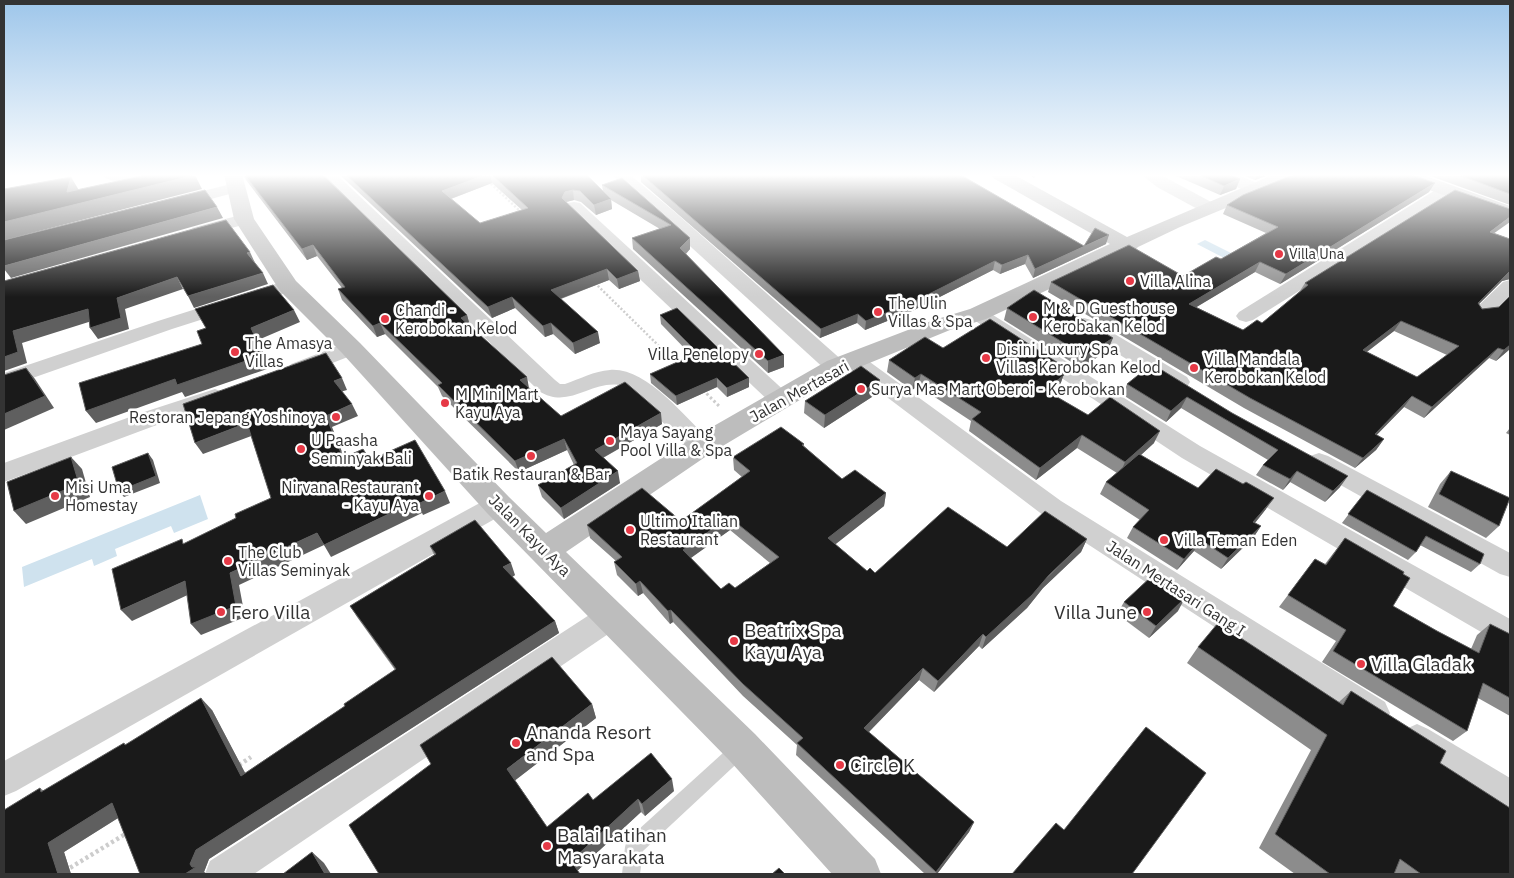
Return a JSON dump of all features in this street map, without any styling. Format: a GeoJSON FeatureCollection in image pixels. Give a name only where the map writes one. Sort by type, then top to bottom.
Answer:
{"type":"FeatureCollection","features":[{"type":"Feature","properties":{"kind":"street","name":"Jalan Kayu Aya"},"geometry":{"type":"LineString","coordinates":[[243,215],[288,286],[351,348],[498,505],[742,747],[860,874]]}},
{"type":"Feature","properties":{"kind":"street"},"geometry":{"type":"LineString","coordinates":[[369,215],[545,384],[557,391],[568,390],[606,378],[626,379],[701,446]]}},
{"type":"Feature","properties":{"kind":"street"},"geometry":{"type":"LineString","coordinates":[[583,215],[782,400]]}},
{"type":"Feature","properties":{"kind":"street","name":"Jalan Mertasari Gang I"},"geometry":{"type":"LineString","coordinates":[[668,215],[845,364],[1052,508],[1248,634],[1510,798]]}},
{"type":"Feature","properties":{"kind":"street"},"geometry":{"type":"LineString","coordinates":[[1073,215],[1128,246]]}},
{"type":"Feature","properties":{"kind":"street","name":"Jalan Mertasari"},"geometry":{"type":"LineString","coordinates":[[544,550],[701,446],[845,364],[978,314],[1194,215]]}},
{"type":"Feature","properties":{"kind":"street"},"geometry":{"type":"LineString","coordinates":[[1246,316],[1408,215]]}},
{"type":"Feature","properties":{"kind":"street"},"geometry":{"type":"LineString","coordinates":[[180,237],[244,219]]}},
{"type":"Feature","properties":{"kind":"street"},"geometry":{"type":"LineString","coordinates":[[4,381],[165,325],[288,286]]}},
{"type":"Feature","properties":{"kind":"street"},"geometry":{"type":"LineString","coordinates":[[1482,313],[1510,286]]}},
{"type":"Feature","properties":{"kind":"street"},"geometry":{"type":"LineString","coordinates":[[1029,291],[1194,391]]}},
{"type":"Feature","properties":{"kind":"street"},"geometry":{"type":"LineString","coordinates":[[978,314],[1191,452],[1510,634]]}},
{"type":"Feature","properties":{"kind":"street"},"geometry":{"type":"LineString","coordinates":[[276,377],[351,348]]}},
{"type":"Feature","properties":{"kind":"street"},"geometry":{"type":"LineString","coordinates":[[4,473],[146,420],[239,390]]}},
{"type":"Feature","properties":{"kind":"street"},"geometry":{"type":"LineString","coordinates":[[1304,454],[1510,566]]}},
{"type":"Feature","properties":{"kind":"street"},"geometry":{"type":"LineString","coordinates":[[4,778],[498,505]]}},
{"type":"Feature","properties":{"kind":"street"},"geometry":{"type":"LineString","coordinates":[[224,874],[610,616]]}},
{"type":"Feature","properties":{"kind":"lane"},"geometry":{"type":"LineString","coordinates":[[631,874],[634,847],[742,747]]}},
{"type":"Feature","properties":{"kind":"path"},"geometry":{"type":"LineString","coordinates":[[588,276],[684,371]]}},
{"type":"Feature","properties":{"kind":"path"},"geometry":{"type":"LineString","coordinates":[[698,384],[738,425]]}},
{"type":"Feature","properties":{"kind":"path"},"geometry":{"type":"LineString","coordinates":[[234,767],[251,757]]}},
{"type":"Feature","properties":{"kind":"path"},"geometry":{"type":"LineString","coordinates":[[60,874],[135,828]]}},
{"type":"Feature","properties":{"kind":"water"},"geometry":{"type":"Polygon","coordinates":[[[1205,240],[1239,257],[1230,261],[1197,244],[1205,240]]]}},
{"type":"Feature","properties":{"kind":"water"},"geometry":{"type":"Polygon","coordinates":[[[200,495],[208,519],[174,533],[171,526],[115,549],[117,556],[94,566],[92,559],[24,587],[22,567],[200,495]]]}},
{"type":"Feature","properties":{"kind":"building"},"geometry":{"type":"Polygon","coordinates":[[[4,215],[33,215],[4,222],[4,215]]]}},
{"type":"Feature","properties":{"kind":"building"},"geometry":{"type":"Polygon","coordinates":[[[105,215],[188,215],[4,266],[4,240],[105,215]]]}},
{"type":"Feature","properties":{"kind":"building"},"geometry":{"type":"Polygon","coordinates":[[[276,215],[364,215],[467,315],[461,318],[527,377],[520,380],[561,416],[625,382],[661,413],[595,450],[618,471],[561,508],[538,485],[577,463],[564,439],[515,461],[438,385],[442,383],[380,323],[373,326],[338,289],[345,287],[313,245],[302,249],[276,215]]]}},
{"type":"Feature","properties":{"kind":"building"},"geometry":{"type":"Polygon","coordinates":[[[389,215],[470,215],[480,223],[506,215],[580,215],[638,271],[617,279],[607,269],[551,290],[598,332],[573,343],[551,323],[543,326],[512,297],[488,307],[389,215]]]}},
{"type":"Feature","properties":{"kind":"building"},"geometry":{"type":"Polygon","coordinates":[[[654,215],[664,215],[690,238],[680,248],[784,355],[768,361],[632,238],[671,225],[654,215]]]}},
{"type":"Feature","properties":{"kind":"building"},"geometry":{"type":"Polygon","coordinates":[[[689,215],[1030,215],[1084,246],[1095,228],[1109,235],[1035,269],[1028,255],[1002,265],[995,261],[913,302],[866,321],[858,314],[821,329],[689,215]]]}},
{"type":"Feature","properties":{"kind":"building"},"geometry":{"type":"Polygon","coordinates":[[[1250,215],[1383,215],[1286,274],[1260,262],[1189,304],[1243,330],[1257,320],[1262,323],[1308,285],[1305,283],[1415,215],[1510,215],[1510,217],[1490,232],[1510,239],[1510,271],[1478,303],[1482,309],[1499,307],[1510,296],[1510,345],[1504,350],[1498,348],[1432,407],[1412,396],[1375,434],[1384,439],[1363,458],[1250,398],[1051,282],[1129,245],[1183,276],[1216,257],[1221,259],[1278,227],[1250,215]],[[1401,321],[1363,350],[1417,377],[1459,346],[1401,321]]]}},
{"type":"Feature","properties":{"kind":"building"},"geometry":{"type":"Polygon","coordinates":[[[226,220],[250,252],[247,253],[263,273],[188,296],[177,277],[117,298],[121,318],[90,328],[88,309],[13,331],[18,352],[4,357],[4,281],[226,220]]]}},
{"type":"Feature","properties":{"kind":"building"},"geometry":{"type":"Polygon","coordinates":[[[273,285],[294,310],[251,328],[263,355],[177,385],[175,379],[86,411],[79,383],[202,344],[197,331],[206,328],[195,309],[273,285]]]}},
{"type":"Feature","properties":{"kind":"building"},"geometry":{"type":"Polygon","coordinates":[[[1034,290],[1113,338],[1085,356],[1007,308],[1034,290]]]}},
{"type":"Feature","properties":{"kind":"building"},"geometry":{"type":"Polygon","coordinates":[[[677,308],[749,378],[727,388],[717,378],[676,396],[650,374],[698,353],[660,315],[677,308]]]}},
{"type":"Feature","properties":{"kind":"building"},"geometry":{"type":"Polygon","coordinates":[[[990,319],[1066,368],[1059,373],[1064,375],[1045,390],[1088,415],[1110,397],[1160,431],[1125,462],[1082,435],[1040,468],[972,419],[981,412],[921,374],[915,378],[889,360],[925,337],[943,348],[990,319]]]}},
{"type":"Feature","properties":{"kind":"building"},"geometry":{"type":"Polygon","coordinates":[[[326,353],[342,378],[334,381],[352,404],[326,416],[343,458],[363,449],[370,460],[415,440],[445,491],[418,504],[416,501],[324,545],[317,533],[230,573],[236,606],[191,624],[185,581],[121,610],[112,569],[182,539],[183,544],[236,518],[235,514],[271,498],[247,423],[195,443],[183,404],[326,353]]]}},
{"type":"Feature","properties":{"kind":"building"},"geometry":{"type":"Polygon","coordinates":[[[1152,364],[1232,413],[1348,476],[1333,491],[1297,471],[1290,479],[1263,465],[1278,450],[1187,397],[1171,411],[1127,384],[1152,364]]]}},
{"type":"Feature","properties":{"kind":"building"},"geometry":{"type":"Polygon","coordinates":[[[861,366],[880,380],[825,415],[805,401],[861,366]]]}},
{"type":"Feature","properties":{"kind":"building"},"geometry":{"type":"Polygon","coordinates":[[[26,368],[45,396],[4,414],[4,375],[26,368]]]}},
{"type":"Feature","properties":{"kind":"building"},"geometry":{"type":"Polygon","coordinates":[[[781,427],[804,444],[802,445],[842,479],[855,470],[886,493],[828,538],[867,571],[870,568],[875,573],[948,507],[1007,547],[1045,511],[1087,539],[1049,575],[1032,595],[986,637],[983,634],[938,681],[923,668],[864,728],[974,822],[936,872],[797,743],[803,738],[743,684],[671,610],[668,611],[640,581],[636,584],[614,562],[622,557],[587,525],[642,488],[681,521],[750,471],[733,457],[781,427]],[[729,517],[683,550],[721,589],[729,583],[735,588],[779,557],[729,517]]]}},
{"type":"Feature","properties":{"kind":"building"},"geometry":{"type":"Polygon","coordinates":[[[148,453],[156,476],[119,491],[112,467],[148,453]]]}},
{"type":"Feature","properties":{"kind":"building"},"geometry":{"type":"Polygon","coordinates":[[[1139,454],[1198,488],[1216,469],[1243,484],[1246,482],[1274,498],[1253,522],[1261,526],[1228,558],[1201,540],[1184,559],[1133,527],[1149,510],[1106,482],[1139,454]]]}},
{"type":"Feature","properties":{"kind":"building"},"geometry":{"type":"Polygon","coordinates":[[[71,457],[79,484],[14,511],[7,482],[71,457]]]}},
{"type":"Feature","properties":{"kind":"building"},"geometry":{"type":"Polygon","coordinates":[[[1451,471],[1510,498],[1499,526],[1439,494],[1451,471]]]}},
{"type":"Feature","properties":{"kind":"building"},"geometry":{"type":"Polygon","coordinates":[[[1367,490],[1484,554],[1480,564],[1426,536],[1416,552],[1348,514],[1367,490]]]}},
{"type":"Feature","properties":{"kind":"building"},"geometry":{"type":"Polygon","coordinates":[[[475,520],[511,563],[503,567],[555,621],[196,850],[190,864],[192,867],[196,867],[185,874],[140,874],[112,803],[48,843],[58,874],[4,874],[4,810],[40,788],[41,792],[124,743],[125,745],[201,698],[241,776],[396,669],[350,606],[436,554],[430,546],[475,520]]]}},
{"type":"Feature","properties":{"kind":"building"},"geometry":{"type":"Polygon","coordinates":[[[1345,538],[1404,572],[1403,574],[1410,578],[1393,606],[1479,653],[1490,624],[1510,634],[1510,698],[1483,683],[1467,731],[1333,651],[1346,630],[1288,595],[1315,559],[1326,565],[1345,538]]]}},
{"type":"Feature","properties":{"kind":"building"},"geometry":{"type":"Polygon","coordinates":[[[1153,575],[1185,598],[1156,626],[1124,602],[1153,575]]]}},
{"type":"Feature","properties":{"kind":"building"},"geometry":{"type":"Polygon","coordinates":[[[1218,623],[1343,705],[1351,691],[1446,751],[1440,763],[1510,808],[1510,874],[1421,874],[1400,859],[1394,874],[1330,874],[1275,834],[1327,735],[1198,647],[1218,623]]]}},
{"type":"Feature","properties":{"kind":"building"},"geometry":{"type":"Polygon","coordinates":[[[552,657],[592,704],[507,769],[547,827],[588,793],[593,800],[651,753],[672,779],[642,804],[638,799],[571,861],[580,874],[379,874],[349,825],[431,764],[420,745],[552,657]]]}},
{"type":"Feature","properties":{"kind":"building"},"geometry":{"type":"Polygon","coordinates":[[[1146,727],[1206,773],[1132,874],[1012,874],[1056,823],[1064,830],[1146,727]]]}},
{"type":"Feature","properties":{"kind":"building"},"geometry":{"type":"Polygon","coordinates":[[[312,852],[325,874],[283,874],[312,852]]]}},
{"type":"Feature","properties":{"kind":"building"},"geometry":{"type":"Polygon","coordinates":[[[779,868],[785,874],[772,874],[779,868]]]}},
{"type":"Feature","properties":{"kind":"place","name":"Villa Una"},"geometry":{"type":"Point","coordinates":[1279,254]}},
{"type":"Feature","properties":{"kind":"place","name":"Villa Alina"},"geometry":{"type":"Point","coordinates":[1130,281]}},
{"type":"Feature","properties":{"kind":"place","name":"The Ulin Villas & Spa"},"geometry":{"type":"Point","coordinates":[878,312]}},
{"type":"Feature","properties":{"kind":"place","name":"M & D Guesthouse Kerobakan Kelod"},"geometry":{"type":"Point","coordinates":[1033,317]}},
{"type":"Feature","properties":{"kind":"place","name":"Chandi - Kerobokan Kelod"},"geometry":{"type":"Point","coordinates":[385,319]}},
{"type":"Feature","properties":{"kind":"place","name":"The Amasya Villas"},"geometry":{"type":"Point","coordinates":[235,352]}},
{"type":"Feature","properties":{"kind":"place","name":"Villa Penelopy"},"geometry":{"type":"Point","coordinates":[759,354]}},
{"type":"Feature","properties":{"kind":"place","name":"Disini Luxury Spa Villas Kerobokan Kelod"},"geometry":{"type":"Point","coordinates":[986,358]}},
{"type":"Feature","properties":{"kind":"place","name":"Villa Mandala Kerobokan Kelod"},"geometry":{"type":"Point","coordinates":[1194,368]}},
{"type":"Feature","properties":{"kind":"place","name":"Surya Mas Mart Oberoi - Kerobokan"},"geometry":{"type":"Point","coordinates":[861,389]}},
{"type":"Feature","properties":{"kind":"place","name":"M Mini Mart Kayu Aya"},"geometry":{"type":"Point","coordinates":[445,403]}},
{"type":"Feature","properties":{"kind":"place","name":"Restoran Jepang Yoshinoya"},"geometry":{"type":"Point","coordinates":[336,417]}},
{"type":"Feature","properties":{"kind":"place","name":"Maya Sayang Pool Villa & Spa"},"geometry":{"type":"Point","coordinates":[610,441]}},
{"type":"Feature","properties":{"kind":"place","name":"U Paasha Seminyak Bali"},"geometry":{"type":"Point","coordinates":[301,449]}},
{"type":"Feature","properties":{"kind":"place","name":"Batik Restauran & Bar"},"geometry":{"type":"Point","coordinates":[531,456]}},
{"type":"Feature","properties":{"kind":"place","name":"Misi Uma Homestay"},"geometry":{"type":"Point","coordinates":[55,496]}},
{"type":"Feature","properties":{"kind":"place","name":"Nirvana Restaurant - Kayu Aya"},"geometry":{"type":"Point","coordinates":[429,496]}},
{"type":"Feature","properties":{"kind":"place","name":"Ultimo Italian Restaurant"},"geometry":{"type":"Point","coordinates":[630,530]}},
{"type":"Feature","properties":{"kind":"place","name":"Villa Teman Eden"},"geometry":{"type":"Point","coordinates":[1164,540]}},
{"type":"Feature","properties":{"kind":"place","name":"The Club Villas Seminyak"},"geometry":{"type":"Point","coordinates":[228,561]}},
{"type":"Feature","properties":{"kind":"place","name":"Fero Villa"},"geometry":{"type":"Point","coordinates":[221,612]}},
{"type":"Feature","properties":{"kind":"place","name":"Villa June"},"geometry":{"type":"Point","coordinates":[1147,612]}},
{"type":"Feature","properties":{"kind":"place","name":"Beatrix Spa Kayu Aya"},"geometry":{"type":"Point","coordinates":[734,641]}},
{"type":"Feature","properties":{"kind":"place","name":"Villa Gladak"},"geometry":{"type":"Point","coordinates":[1361,664]}},
{"type":"Feature","properties":{"kind":"place","name":"Ananda Resort and Spa"},"geometry":{"type":"Point","coordinates":[516,743]}},
{"type":"Feature","properties":{"kind":"place","name":"Circle K"},"geometry":{"type":"Point","coordinates":[840,765]}},
{"type":"Feature","properties":{"kind":"place","name":"Balai Latihan Masyarakata"},"geometry":{"type":"Point","coordinates":[547,846]}}]}
